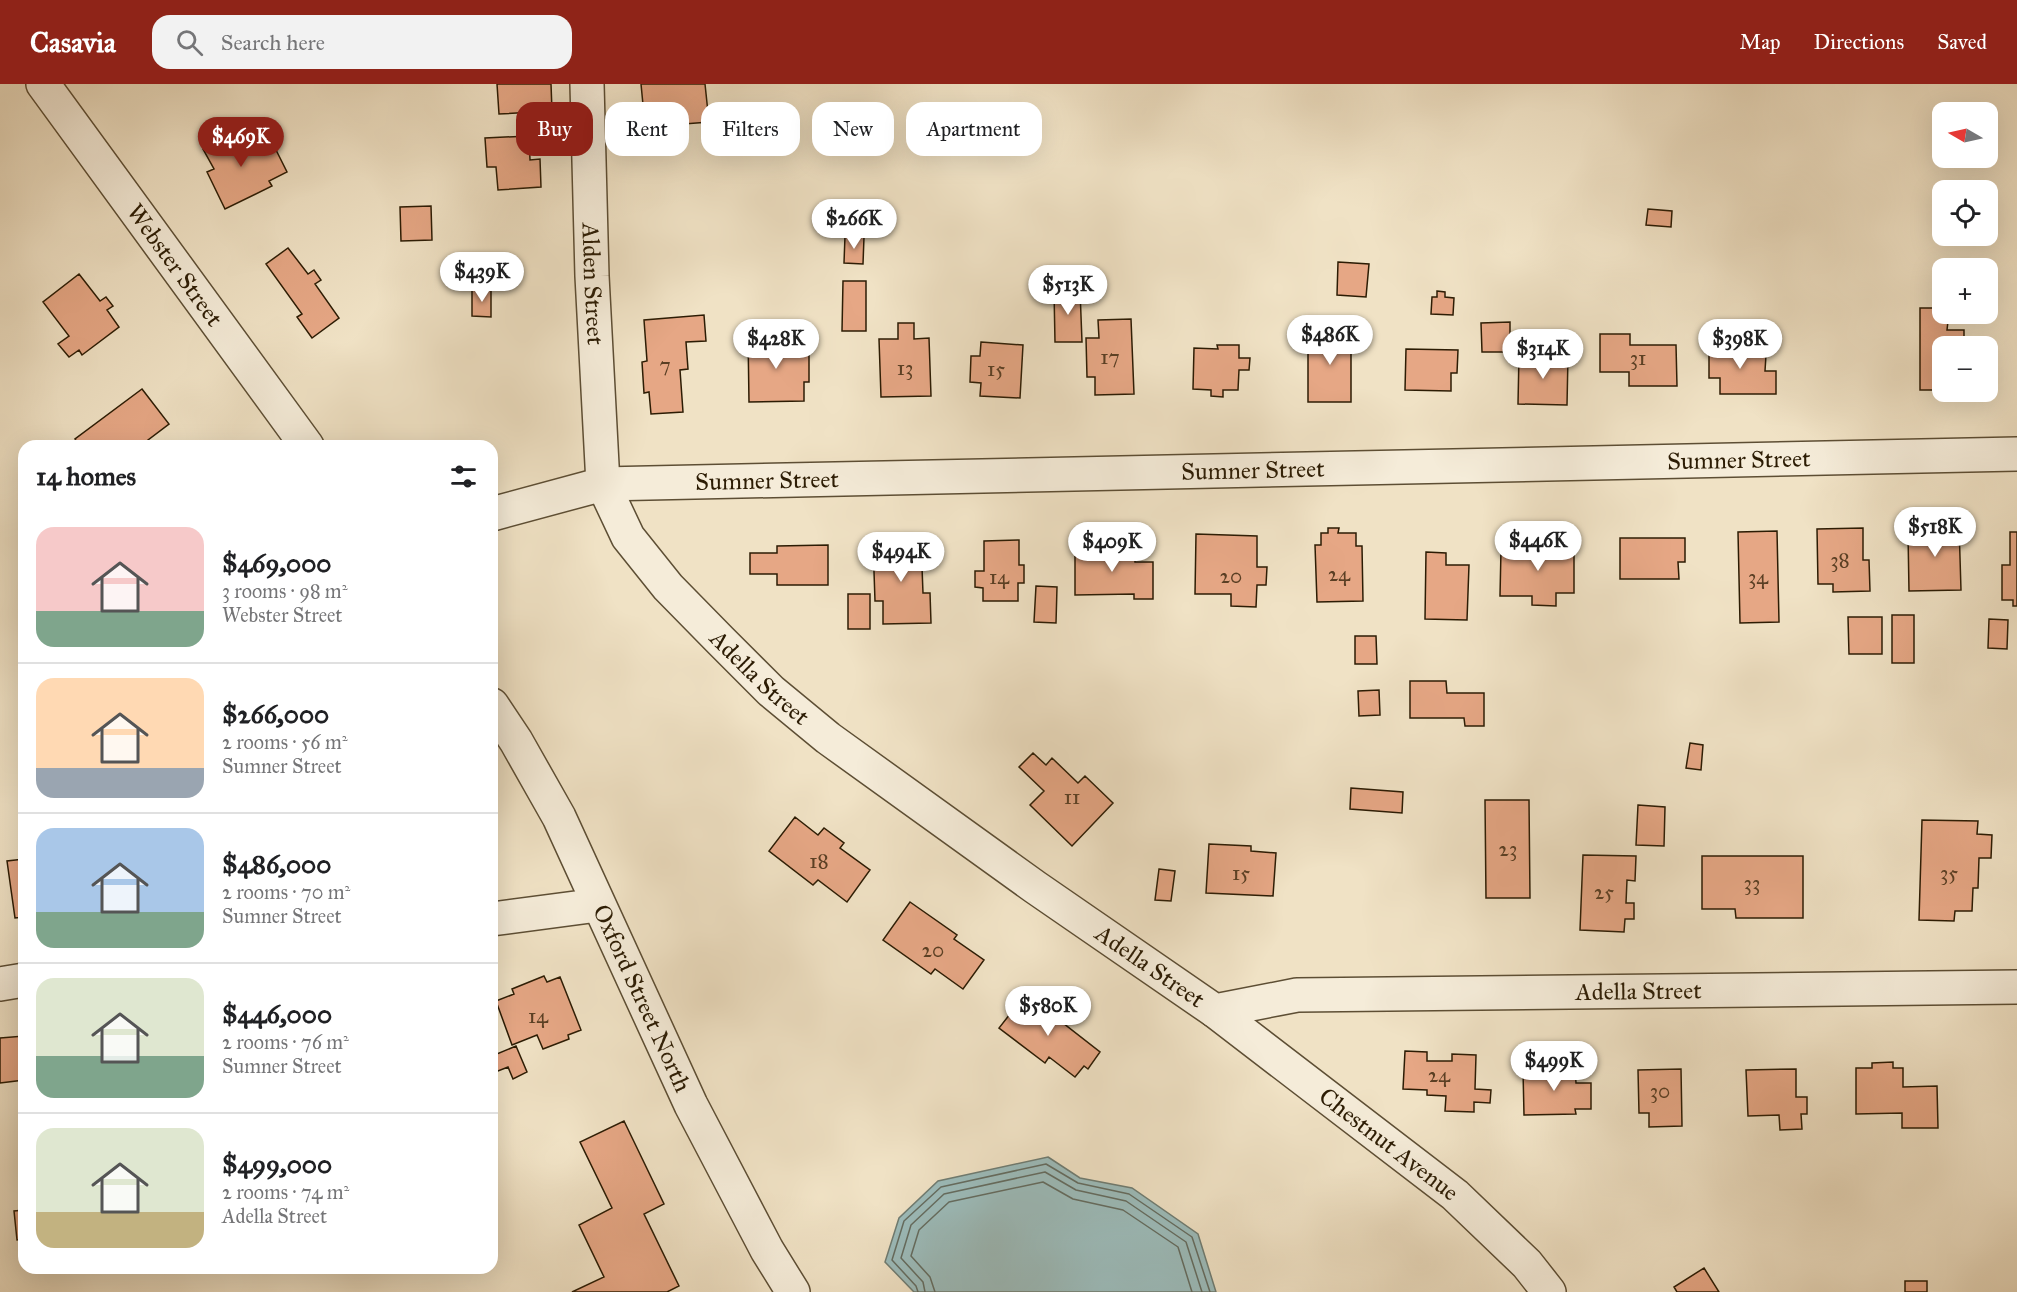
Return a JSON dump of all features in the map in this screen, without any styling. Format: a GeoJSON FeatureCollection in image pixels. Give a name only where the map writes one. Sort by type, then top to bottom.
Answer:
{"type":"FeatureCollection","features":[{"type":"Feature","properties":{"kind":"street","name":"Webster Street"},"geometry":{"type":"LineString","coordinates":[[43,84],[303,440]]}},
{"type":"Feature","properties":{"kind":"street","name":"Alden Street"},"geometry":{"type":"LineString","coordinates":[[587,84],[592,276],[603,484]]}},
{"type":"Feature","properties":{"kind":"street","name":"Sumner Street"},"geometry":{"type":"LineString","coordinates":[[498,512],[603,484],[2017,454]]}},
{"type":"Feature","properties":{"kind":"street","name":"Adella Street"},"geometry":{"type":"LineString","coordinates":[[603,484],[628,537],[668,587],[771,691],[837,744],[1035,887],[1215,1011],[1297,995],[2017,987]]}},
{"type":"Feature","properties":{"kind":"street","name":"Oxford Street North"},"geometry":{"type":"LineString","coordinates":[[498,714],[559,817],[691,1106],[767,1250],[793,1292]]}},
{"type":"Feature","properties":{"kind":"street"},"geometry":{"type":"LineString","coordinates":[[498,918],[598,905]]}},
{"type":"Feature","properties":{"kind":"street"},"geometry":{"type":"LineString","coordinates":[[0,984],[18,981]]}},
{"type":"Feature","properties":{"kind":"street","name":"Chestnut Avenue"},"geometry":{"type":"LineString","coordinates":[[1215,1011],[1455,1195],[1527,1264],[1548,1292]]}},
{"type":"Feature","properties":{"kind":"water"},"geometry":{"type":"Polygon","coordinates":[[[1048,1157],[1080,1178],[1132,1188],[1198,1234],[1216,1292],[914,1292],[885,1262],[899,1218],[938,1181],[1048,1157]]]}},
{"type":"Feature","properties":{"kind":"building"},"geometry":{"type":"Polygon","coordinates":[[[497,84],[551,84],[552,102],[516,102],[516,113],[499,114],[497,84]]]}},
{"type":"Feature","properties":{"kind":"building"},"geometry":{"type":"Polygon","coordinates":[[[641,84],[705,84],[707,102],[701,102],[701,123],[689,124],[689,102],[643,102],[641,84]]]}},
{"type":"Feature","properties":{"kind":"building"},"geometry":{"type":"Polygon","coordinates":[[[244,128],[257,154],[274,146],[287,172],[269,181],[272,186],[225,209],[207,172],[214,169],[203,149],[244,128]]]}},
{"type":"Feature","properties":{"kind":"building"},"geometry":{"type":"Polygon","coordinates":[[[516,137],[516,156],[530,156],[530,160],[540,159],[541,187],[498,190],[496,167],[487,167],[485,138],[516,137]]]}},
{"type":"Feature","properties":{"kind":"building"},"geometry":{"type":"Polygon","coordinates":[[[431,206],[432,240],[401,241],[400,207],[431,206]]]}},
{"type":"Feature","properties":{"kind":"building"},"geometry":{"type":"Polygon","coordinates":[[[1648,209],[1672,211],[1671,227],[1646,225],[1648,209]]]}},
{"type":"Feature","properties":{"kind":"building"},"geometry":{"type":"Polygon","coordinates":[[[845,236],[864,237],[863,264],[844,263],[845,236]]]}},
{"type":"Feature","properties":{"kind":"building"},"geometry":{"type":"Polygon","coordinates":[[[288,248],[308,274],[314,270],[321,280],[315,284],[339,318],[312,338],[297,317],[302,314],[266,264],[288,248]]]}},
{"type":"Feature","properties":{"kind":"building"},"geometry":{"type":"Polygon","coordinates":[[[1338,262],[1369,264],[1366,297],[1337,295],[1338,262]]]}},
{"type":"Feature","properties":{"kind":"building"},"geometry":{"type":"Polygon","coordinates":[[[79,274],[100,301],[106,297],[113,306],[107,310],[119,327],[82,355],[79,350],[69,357],[58,344],[69,336],[43,302],[79,274]]]}},
{"type":"Feature","properties":{"kind":"building"},"geometry":{"type":"Polygon","coordinates":[[[843,281],[866,281],[866,331],[842,331],[843,281]]]}},
{"type":"Feature","properties":{"kind":"building"},"geometry":{"type":"Polygon","coordinates":[[[472,290],[491,290],[491,317],[472,316],[472,290]]]}},
{"type":"Feature","properties":{"kind":"building"},"geometry":{"type":"Polygon","coordinates":[[[1080,290],[1082,342],[1055,342],[1054,291],[1080,290]]]}},
{"type":"Feature","properties":{"kind":"building"},"geometry":{"type":"Polygon","coordinates":[[[1437,291],[1445,292],[1445,297],[1454,298],[1453,315],[1431,314],[1432,297],[1437,297],[1437,291]]]}},
{"type":"Feature","properties":{"kind":"building"},"geometry":{"type":"Polygon","coordinates":[[[1920,308],[1932,308],[1932,324],[1948,324],[1947,330],[1964,330],[1964,336],[1932,336],[1932,390],[1920,390],[1920,308]]]}},
{"type":"Feature","properties":{"kind":"building"},"geometry":{"type":"Polygon","coordinates":[[[704,315],[706,341],[686,342],[688,369],[680,370],[683,412],[651,414],[649,392],[644,393],[642,362],[647,361],[644,320],[704,315]]]}},
{"type":"Feature","properties":{"kind":"building"},"geometry":{"type":"Polygon","coordinates":[[[1131,319],[1134,394],[1095,395],[1095,377],[1087,377],[1086,338],[1099,338],[1098,320],[1131,319]]]}},
{"type":"Feature","properties":{"kind":"building"},"geometry":{"type":"Polygon","coordinates":[[[1510,322],[1510,352],[1482,352],[1481,323],[1510,322]]]}},
{"type":"Feature","properties":{"kind":"building"},"geometry":{"type":"Polygon","coordinates":[[[898,323],[914,323],[914,339],[929,338],[931,396],[881,397],[879,339],[898,339],[898,323]]]}},
{"type":"Feature","properties":{"kind":"building"},"geometry":{"type":"Polygon","coordinates":[[[1308,331],[1351,331],[1351,402],[1308,402],[1308,331]]]}},
{"type":"Feature","properties":{"kind":"building"},"geometry":{"type":"Polygon","coordinates":[[[788,334],[789,353],[809,352],[809,382],[804,382],[804,401],[749,402],[748,335],[788,334]]]}},
{"type":"Feature","properties":{"kind":"building"},"geometry":{"type":"Polygon","coordinates":[[[1600,334],[1630,334],[1630,345],[1676,345],[1677,386],[1629,386],[1629,372],[1600,372],[1600,334]]]}},
{"type":"Feature","properties":{"kind":"building"},"geometry":{"type":"Polygon","coordinates":[[[981,342],[1023,345],[1020,398],[980,396],[981,383],[970,382],[971,356],[980,356],[981,342]]]}},
{"type":"Feature","properties":{"kind":"building"},"geometry":{"type":"Polygon","coordinates":[[[1709,342],[1742,342],[1742,355],[1766,355],[1765,371],[1776,371],[1776,394],[1720,394],[1720,378],[1709,378],[1709,342]]]}},
{"type":"Feature","properties":{"kind":"building"},"geometry":{"type":"Polygon","coordinates":[[[1217,345],[1239,345],[1239,358],[1250,358],[1249,370],[1239,370],[1238,390],[1223,390],[1223,397],[1211,396],[1211,390],[1193,389],[1194,348],[1218,349],[1217,345]]]}},
{"type":"Feature","properties":{"kind":"building"},"geometry":{"type":"Polygon","coordinates":[[[1406,349],[1458,350],[1457,373],[1451,373],[1451,391],[1405,390],[1406,349]]]}},
{"type":"Feature","properties":{"kind":"building"},"geometry":{"type":"Polygon","coordinates":[[[1519,355],[1568,356],[1567,405],[1518,404],[1519,355]]]}},
{"type":"Feature","properties":{"kind":"building"},"geometry":{"type":"Polygon","coordinates":[[[142,389],[169,424],[148,440],[75,439],[142,389]]]}},
{"type":"Feature","properties":{"kind":"building"},"geometry":{"type":"Polygon","coordinates":[[[1915,525],[1959,525],[1961,590],[1909,591],[1908,533],[1916,533],[1915,525]]]}},
{"type":"Feature","properties":{"kind":"building"},"geometry":{"type":"Polygon","coordinates":[[[1328,528],[1339,528],[1338,533],[1356,533],[1356,546],[1362,546],[1363,601],[1317,602],[1315,545],[1321,545],[1321,533],[1328,533],[1328,528]]]}},
{"type":"Feature","properties":{"kind":"building"},"geometry":{"type":"Polygon","coordinates":[[[1863,528],[1863,560],[1869,560],[1870,591],[1833,592],[1833,584],[1818,584],[1817,529],[1863,528]]]}},
{"type":"Feature","properties":{"kind":"building"},"geometry":{"type":"Polygon","coordinates":[[[1777,531],[1779,622],[1740,623],[1738,532],[1777,531]]]}},
{"type":"Feature","properties":{"kind":"building"},"geometry":{"type":"Polygon","coordinates":[[[2010,532],[2017,532],[2017,606],[2013,606],[2013,600],[2002,600],[2002,565],[2010,565],[2010,532]]]}},
{"type":"Feature","properties":{"kind":"building"},"geometry":{"type":"Polygon","coordinates":[[[1196,534],[1257,536],[1257,567],[1267,567],[1266,585],[1257,585],[1256,607],[1231,606],[1231,594],[1195,594],[1196,534]]]}},
{"type":"Feature","properties":{"kind":"building"},"geometry":{"type":"Polygon","coordinates":[[[1620,538],[1685,538],[1685,562],[1678,562],[1679,579],[1620,579],[1620,538]]]}},
{"type":"Feature","properties":{"kind":"building"},"geometry":{"type":"Polygon","coordinates":[[[1019,540],[1019,565],[1024,565],[1024,583],[1018,583],[1018,601],[983,601],[983,588],[975,587],[975,571],[984,571],[984,541],[1019,540]]]}},
{"type":"Feature","properties":{"kind":"building"},"geometry":{"type":"Polygon","coordinates":[[[1520,540],[1555,540],[1555,548],[1574,548],[1574,593],[1556,593],[1556,606],[1532,605],[1532,596],[1500,596],[1501,550],[1520,550],[1520,540]]]}},
{"type":"Feature","properties":{"kind":"building"},"geometry":{"type":"Polygon","coordinates":[[[921,541],[923,593],[930,593],[931,623],[883,624],[883,601],[875,601],[873,542],[921,541]]]}},
{"type":"Feature","properties":{"kind":"building"},"geometry":{"type":"Polygon","coordinates":[[[828,545],[828,585],[777,585],[777,574],[750,574],[750,553],[777,553],[777,546],[828,545]]]}},
{"type":"Feature","properties":{"kind":"building"},"geometry":{"type":"Polygon","coordinates":[[[1134,547],[1135,562],[1153,562],[1153,599],[1134,599],[1134,594],[1075,595],[1075,548],[1134,547]]]}},
{"type":"Feature","properties":{"kind":"building"},"geometry":{"type":"Polygon","coordinates":[[[1426,552],[1446,553],[1446,565],[1469,565],[1467,620],[1425,619],[1426,552]]]}},
{"type":"Feature","properties":{"kind":"building"},"geometry":{"type":"Polygon","coordinates":[[[1036,586],[1057,587],[1056,623],[1034,622],[1036,586]]]}},
{"type":"Feature","properties":{"kind":"building"},"geometry":{"type":"Polygon","coordinates":[[[848,594],[870,594],[870,629],[848,629],[848,594]]]}},
{"type":"Feature","properties":{"kind":"building"},"geometry":{"type":"Polygon","coordinates":[[[1892,615],[1914,615],[1914,663],[1892,663],[1892,615]]]}},
{"type":"Feature","properties":{"kind":"building"},"geometry":{"type":"Polygon","coordinates":[[[1848,617],[1882,617],[1882,654],[1849,654],[1848,617]]]}},
{"type":"Feature","properties":{"kind":"building"},"geometry":{"type":"Polygon","coordinates":[[[1989,619],[2008,620],[2007,649],[1988,648],[1989,619]]]}},
{"type":"Feature","properties":{"kind":"building"},"geometry":{"type":"Polygon","coordinates":[[[1355,636],[1376,636],[1377,664],[1355,664],[1355,636]]]}},
{"type":"Feature","properties":{"kind":"building"},"geometry":{"type":"Polygon","coordinates":[[[1410,681],[1446,681],[1447,693],[1484,693],[1484,726],[1465,726],[1464,718],[1410,718],[1410,681]]]}},
{"type":"Feature","properties":{"kind":"building"},"geometry":{"type":"Polygon","coordinates":[[[1379,690],[1380,715],[1359,716],[1358,691],[1379,690]]]}},
{"type":"Feature","properties":{"kind":"building"},"geometry":{"type":"Polygon","coordinates":[[[1690,743],[1703,745],[1701,770],[1686,768],[1690,743]]]}},
{"type":"Feature","properties":{"kind":"building"},"geometry":{"type":"Polygon","coordinates":[[[1033,753],[1046,765],[1052,758],[1078,783],[1085,776],[1113,803],[1072,846],[1030,805],[1044,791],[1019,767],[1033,753]]]}},
{"type":"Feature","properties":{"kind":"building"},"geometry":{"type":"Polygon","coordinates":[[[1351,788],[1403,792],[1402,813],[1350,809],[1351,788]]]}},
{"type":"Feature","properties":{"kind":"building"},"geometry":{"type":"Polygon","coordinates":[[[1485,800],[1529,800],[1530,898],[1486,898],[1485,800]]]}},
{"type":"Feature","properties":{"kind":"building"},"geometry":{"type":"Polygon","coordinates":[[[1638,805],[1665,807],[1664,846],[1636,845],[1638,805]]]}},
{"type":"Feature","properties":{"kind":"building"},"geometry":{"type":"Polygon","coordinates":[[[795,817],[818,835],[824,828],[844,843],[840,848],[870,870],[847,902],[818,880],[813,885],[769,851],[795,817]]]}},
{"type":"Feature","properties":{"kind":"building"},"geometry":{"type":"Polygon","coordinates":[[[1922,820],[1978,821],[1977,834],[1992,835],[1991,858],[1979,858],[1978,888],[1973,888],[1972,911],[1955,911],[1954,921],[1919,920],[1922,820]]]}},
{"type":"Feature","properties":{"kind":"building"},"geometry":{"type":"Polygon","coordinates":[[[1209,844],[1251,846],[1251,851],[1276,853],[1273,896],[1206,893],[1209,844]]]}},
{"type":"Feature","properties":{"kind":"building"},"geometry":{"type":"Polygon","coordinates":[[[1583,855],[1636,856],[1635,881],[1627,880],[1626,903],[1634,903],[1634,919],[1625,919],[1624,932],[1580,930],[1583,855]]]}},
{"type":"Feature","properties":{"kind":"building"},"geometry":{"type":"Polygon","coordinates":[[[1702,856],[1803,856],[1803,918],[1736,918],[1735,909],[1702,909],[1702,856]]]}},
{"type":"Feature","properties":{"kind":"building"},"geometry":{"type":"Polygon","coordinates":[[[18,860],[18,918],[15,918],[7,861],[18,860]]]}},
{"type":"Feature","properties":{"kind":"building"},"geometry":{"type":"Polygon","coordinates":[[[1159,869],[1175,871],[1171,901],[1155,900],[1159,869]]]}},
{"type":"Feature","properties":{"kind":"building"},"geometry":{"type":"Polygon","coordinates":[[[910,902],[957,935],[954,939],[984,960],[963,989],[935,969],[931,974],[883,940],[910,902]]]}},
{"type":"Feature","properties":{"kind":"building"},"geometry":{"type":"Polygon","coordinates":[[[544,976],[547,982],[560,977],[581,1030],[568,1035],[569,1039],[543,1049],[537,1035],[512,1045],[498,1006],[498,1000],[514,994],[512,989],[544,976]]]}},
{"type":"Feature","properties":{"kind":"building"},"geometry":{"type":"Polygon","coordinates":[[[1025,995],[1042,1007],[1044,1003],[1056,1012],[1054,1016],[1100,1052],[1088,1069],[1084,1066],[1075,1077],[1049,1057],[1045,1063],[999,1028],[1025,995]]]}},
{"type":"Feature","properties":{"kind":"building"},"geometry":{"type":"Polygon","coordinates":[[[18,1036],[18,1081],[0,1083],[0,1038],[18,1036]]]}},
{"type":"Feature","properties":{"kind":"building"},"geometry":{"type":"Polygon","coordinates":[[[516,1046],[527,1072],[513,1079],[508,1067],[498,1071],[498,1054],[516,1046]]]}},
{"type":"Feature","properties":{"kind":"building"},"geometry":{"type":"Polygon","coordinates":[[[1405,1051],[1427,1052],[1427,1061],[1452,1061],[1452,1054],[1476,1055],[1475,1089],[1491,1090],[1490,1103],[1474,1102],[1474,1112],[1445,1111],[1446,1096],[1427,1095],[1427,1090],[1403,1089],[1405,1051]]]}},
{"type":"Feature","properties":{"kind":"building"},"geometry":{"type":"Polygon","coordinates":[[[1893,1062],[1893,1068],[1903,1068],[1903,1087],[1937,1086],[1938,1128],[1902,1128],[1902,1113],[1856,1114],[1856,1068],[1872,1068],[1872,1063],[1893,1062]]]}},
{"type":"Feature","properties":{"kind":"building"},"geometry":{"type":"Polygon","coordinates":[[[1575,1068],[1576,1083],[1591,1083],[1591,1109],[1575,1109],[1576,1114],[1524,1115],[1523,1070],[1575,1068]]]}},
{"type":"Feature","properties":{"kind":"building"},"geometry":{"type":"Polygon","coordinates":[[[1681,1069],[1682,1126],[1649,1127],[1649,1113],[1639,1113],[1638,1070],[1681,1069]]]}},
{"type":"Feature","properties":{"kind":"building"},"geometry":{"type":"Polygon","coordinates":[[[1796,1069],[1796,1097],[1807,1097],[1807,1114],[1801,1114],[1802,1129],[1780,1130],[1779,1115],[1748,1116],[1746,1070],[1796,1069]]]}},
{"type":"Feature","properties":{"kind":"building"},"geometry":{"type":"Polygon","coordinates":[[[624,1121],[664,1204],[644,1214],[679,1286],[667,1292],[572,1292],[604,1277],[579,1225],[612,1208],[580,1142],[624,1121]]]}},
{"type":"Feature","properties":{"kind":"building"},"geometry":{"type":"Polygon","coordinates":[[[14,1211],[18,1211],[17,1240],[14,1211]]]}},
{"type":"Feature","properties":{"kind":"building"},"geometry":{"type":"Polygon","coordinates":[[[1704,1268],[1719,1292],[1677,1292],[1674,1287],[1704,1268]]]}},
{"type":"Feature","properties":{"kind":"building"},"geometry":{"type":"Polygon","coordinates":[[[1905,1281],[1927,1281],[1927,1292],[1905,1292],[1905,1281]]]}}]}
